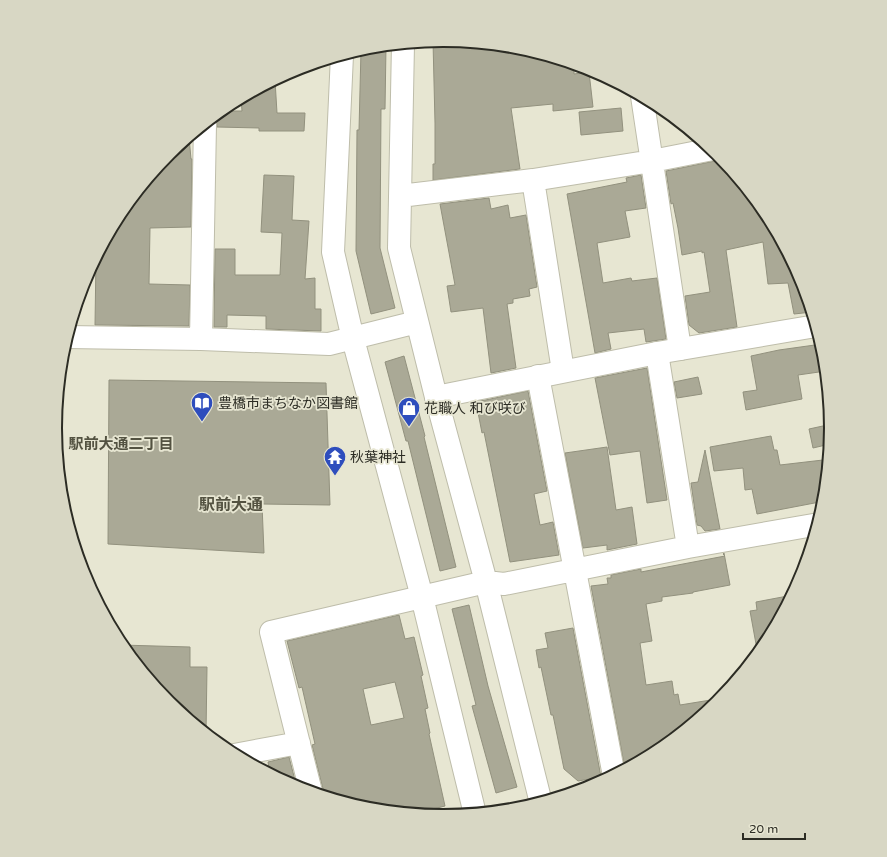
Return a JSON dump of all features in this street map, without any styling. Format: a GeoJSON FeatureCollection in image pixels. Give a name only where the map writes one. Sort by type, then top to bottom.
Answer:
{"type":"FeatureCollection","features":[{"type":"Feature","properties":{"kind":"street"},"geometry":{"type":"LineString","coordinates":[[403,49],[399,248],[436,397],[486,582],[540,798]]}},
{"type":"Feature","properties":{"kind":"street"},"geometry":{"type":"LineString","coordinates":[[342,61],[333,252],[353,339],[422,597],[475,808]]}},
{"type":"Feature","properties":{"kind":"street"},"geometry":{"type":"LineString","coordinates":[[643,104],[680,349]]}},
{"type":"Feature","properties":{"kind":"street"},"geometry":{"type":"LineString","coordinates":[[201,339],[205,131]]}},
{"type":"Feature","properties":{"kind":"street"},"geometry":{"type":"LineString","coordinates":[[400,196],[533,180],[652,161],[704,151]]}},
{"type":"Feature","properties":{"kind":"street"},"geometry":{"type":"LineString","coordinates":[[533,180],[564,370]]}},
{"type":"Feature","properties":{"kind":"street"},"geometry":{"type":"LineString","coordinates":[[73,338],[201,339],[329,344],[417,322]]}},
{"type":"Feature","properties":{"kind":"street"},"geometry":{"type":"LineString","coordinates":[[436,397],[657,352],[811,327]]}},
{"type":"Feature","properties":{"kind":"street"},"geometry":{"type":"LineString","coordinates":[[657,352],[688,547]]}},
{"type":"Feature","properties":{"kind":"street"},"geometry":{"type":"LineString","coordinates":[[538,376],[613,770]]}},
{"type":"Feature","properties":{"kind":"street"},"geometry":{"type":"LineString","coordinates":[[310,786],[271,632],[486,582],[504,584],[575,571],[688,547],[813,525]]}},
{"type":"Feature","properties":{"kind":"street"},"geometry":{"type":"LineString","coordinates":[[243,753],[299,742]]}},
{"type":"Feature","properties":{"kind":"building"},"geometry":{"type":"Polygon","coordinates":[[[433,47],[468,48],[518,54],[566,67],[574,70],[574,74],[581,73],[589,76],[593,107],[553,111],[553,104],[511,108],[520,169],[433,180],[433,164],[435,164],[433,47]]]}},
{"type":"Feature","properties":{"kind":"building"},"geometry":{"type":"Polygon","coordinates":[[[386,51],[385,109],[381,109],[380,248],[395,308],[371,314],[356,251],[357,130],[359,130],[361,56],[386,51]]]}},
{"type":"Feature","properties":{"kind":"building"},"geometry":{"type":"Polygon","coordinates":[[[275,86],[277,113],[305,113],[304,131],[259,131],[259,128],[217,127],[216,122],[232,111],[242,111],[242,105],[275,86]]]}},
{"type":"Feature","properties":{"kind":"building"},"geometry":{"type":"Polygon","coordinates":[[[621,108],[623,131],[581,135],[579,112],[621,108]]]}},
{"type":"Feature","properties":{"kind":"building"},"geometry":{"type":"Polygon","coordinates":[[[190,144],[192,159],[191,227],[150,228],[149,284],[190,285],[189,326],[95,325],[96,272],[101,260],[126,217],[141,196],[157,177],[190,144]]]}},
{"type":"Feature","properties":{"kind":"building"},"geometry":{"type":"Polygon","coordinates":[[[715,161],[746,196],[774,238],[786,260],[807,313],[794,314],[788,283],[768,284],[763,242],[726,250],[737,327],[699,333],[689,325],[685,296],[710,292],[704,252],[702,253],[702,251],[682,255],[673,203],[671,204],[666,171],[715,161]]]}},
{"type":"Feature","properties":{"kind":"building"},"geometry":{"type":"Polygon","coordinates":[[[264,175],[294,176],[292,220],[309,221],[305,279],[315,278],[315,309],[321,309],[321,331],[266,329],[266,316],[227,315],[227,327],[214,327],[215,249],[235,249],[235,275],[280,275],[282,233],[261,232],[264,175]]]}},
{"type":"Feature","properties":{"kind":"building"},"geometry":{"type":"Polygon","coordinates":[[[641,175],[646,208],[625,211],[630,237],[597,243],[603,283],[631,278],[632,281],[657,278],[666,339],[646,342],[644,329],[608,333],[611,349],[595,353],[567,194],[627,182],[626,178],[641,175]]]}},
{"type":"Feature","properties":{"kind":"building"},"geometry":{"type":"Polygon","coordinates":[[[489,198],[491,209],[508,205],[510,218],[526,215],[537,287],[529,289],[530,296],[513,299],[513,303],[507,304],[516,368],[491,373],[483,308],[451,312],[447,286],[455,285],[440,204],[489,198]]]}},
{"type":"Feature","properties":{"kind":"building"},"geometry":{"type":"Polygon","coordinates":[[[816,345],[821,372],[798,375],[802,399],[746,410],[743,392],[757,390],[751,356],[816,345]]]}},
{"type":"Feature","properties":{"kind":"building"},"geometry":{"type":"Polygon","coordinates":[[[404,356],[425,436],[424,437],[456,567],[440,571],[408,441],[406,441],[385,362],[404,356]]]}},
{"type":"Feature","properties":{"kind":"building"},"geometry":{"type":"Polygon","coordinates":[[[647,368],[667,500],[647,503],[640,451],[610,455],[595,378],[647,368]]]}},
{"type":"Feature","properties":{"kind":"building"},"geometry":{"type":"Polygon","coordinates":[[[698,377],[702,394],[677,398],[674,382],[698,377]]]}},
{"type":"Feature","properties":{"kind":"building"},"geometry":{"type":"Polygon","coordinates":[[[109,380],[326,383],[330,505],[262,504],[264,553],[108,544],[109,380]]]}},
{"type":"Feature","properties":{"kind":"building"},"geometry":{"type":"Polygon","coordinates":[[[528,391],[547,491],[534,494],[540,525],[553,522],[559,555],[510,562],[484,432],[482,433],[476,402],[528,391]]]}},
{"type":"Feature","properties":{"kind":"building"},"geometry":{"type":"Polygon","coordinates":[[[825,426],[824,445],[813,448],[809,429],[825,426]]]}},
{"type":"Feature","properties":{"kind":"building"},"geometry":{"type":"Polygon","coordinates":[[[771,436],[774,450],[777,450],[780,465],[823,460],[818,502],[757,514],[752,489],[745,490],[743,468],[714,471],[710,447],[771,436]]]}},
{"type":"Feature","properties":{"kind":"building"},"geometry":{"type":"Polygon","coordinates":[[[607,447],[616,510],[632,507],[637,544],[607,550],[607,545],[583,548],[565,453],[607,447]]]}},
{"type":"Feature","properties":{"kind":"building"},"geometry":{"type":"Polygon","coordinates":[[[705,450],[720,529],[705,531],[701,526],[697,525],[691,483],[698,482],[705,450]]]}},
{"type":"Feature","properties":{"kind":"building"},"geometry":{"type":"Polygon","coordinates":[[[725,556],[730,585],[693,593],[662,597],[662,601],[646,604],[652,641],[640,643],[646,685],[672,681],[674,695],[678,694],[680,705],[711,700],[676,731],[655,746],[624,764],[591,586],[608,584],[607,578],[611,578],[611,575],[641,569],[641,572],[725,556]]]}},
{"type":"Feature","properties":{"kind":"building"},"geometry":{"type":"Polygon","coordinates":[[[786,596],[756,646],[750,611],[757,610],[756,602],[786,596]]]}},
{"type":"Feature","properties":{"kind":"building"},"geometry":{"type":"Polygon","coordinates":[[[469,605],[488,686],[517,787],[496,793],[472,706],[476,705],[452,609],[469,605]]]}},
{"type":"Feature","properties":{"kind":"building"},"geometry":{"type":"Polygon","coordinates":[[[399,615],[405,639],[414,637],[423,675],[421,676],[428,708],[425,709],[429,734],[445,806],[431,809],[394,807],[369,803],[323,791],[312,745],[315,744],[302,687],[299,688],[287,641],[399,615]],[[395,682],[363,689],[371,725],[404,718],[395,682]]]}},
{"type":"Feature","properties":{"kind":"building"},"geometry":{"type":"Polygon","coordinates":[[[573,628],[601,776],[596,778],[578,781],[564,769],[553,715],[551,715],[536,650],[548,648],[545,633],[573,628]]]}},
{"type":"Feature","properties":{"kind":"building"},"geometry":{"type":"Polygon","coordinates":[[[130,645],[190,647],[190,667],[207,667],[206,727],[174,698],[157,680],[130,645]]]}},
{"type":"Feature","properties":{"kind":"building"},"geometry":{"type":"Polygon","coordinates":[[[289,757],[295,780],[269,768],[268,762],[289,757]]]}},
{"type":"Feature","properties":{"kind":"place","name":"豊橋市まちなか図書館"},"geometry":{"type":"Point","coordinates":[202,422]}},
{"type":"Feature","properties":{"kind":"place","name":"花職人 和び咲び"},"geometry":{"type":"Point","coordinates":[409,428]}},
{"type":"Feature","properties":{"kind":"place","name":"秋葉神社"},"geometry":{"type":"Point","coordinates":[335,476]}},
{"type":"Feature","properties":{"kind":"district","name":"駅前大通二丁目"},"geometry":{"type":"Point","coordinates":[121,444]}},
{"type":"Feature","properties":{"kind":"district","name":"駅前大通"},"geometry":{"type":"Point","coordinates":[231,504]}}]}
